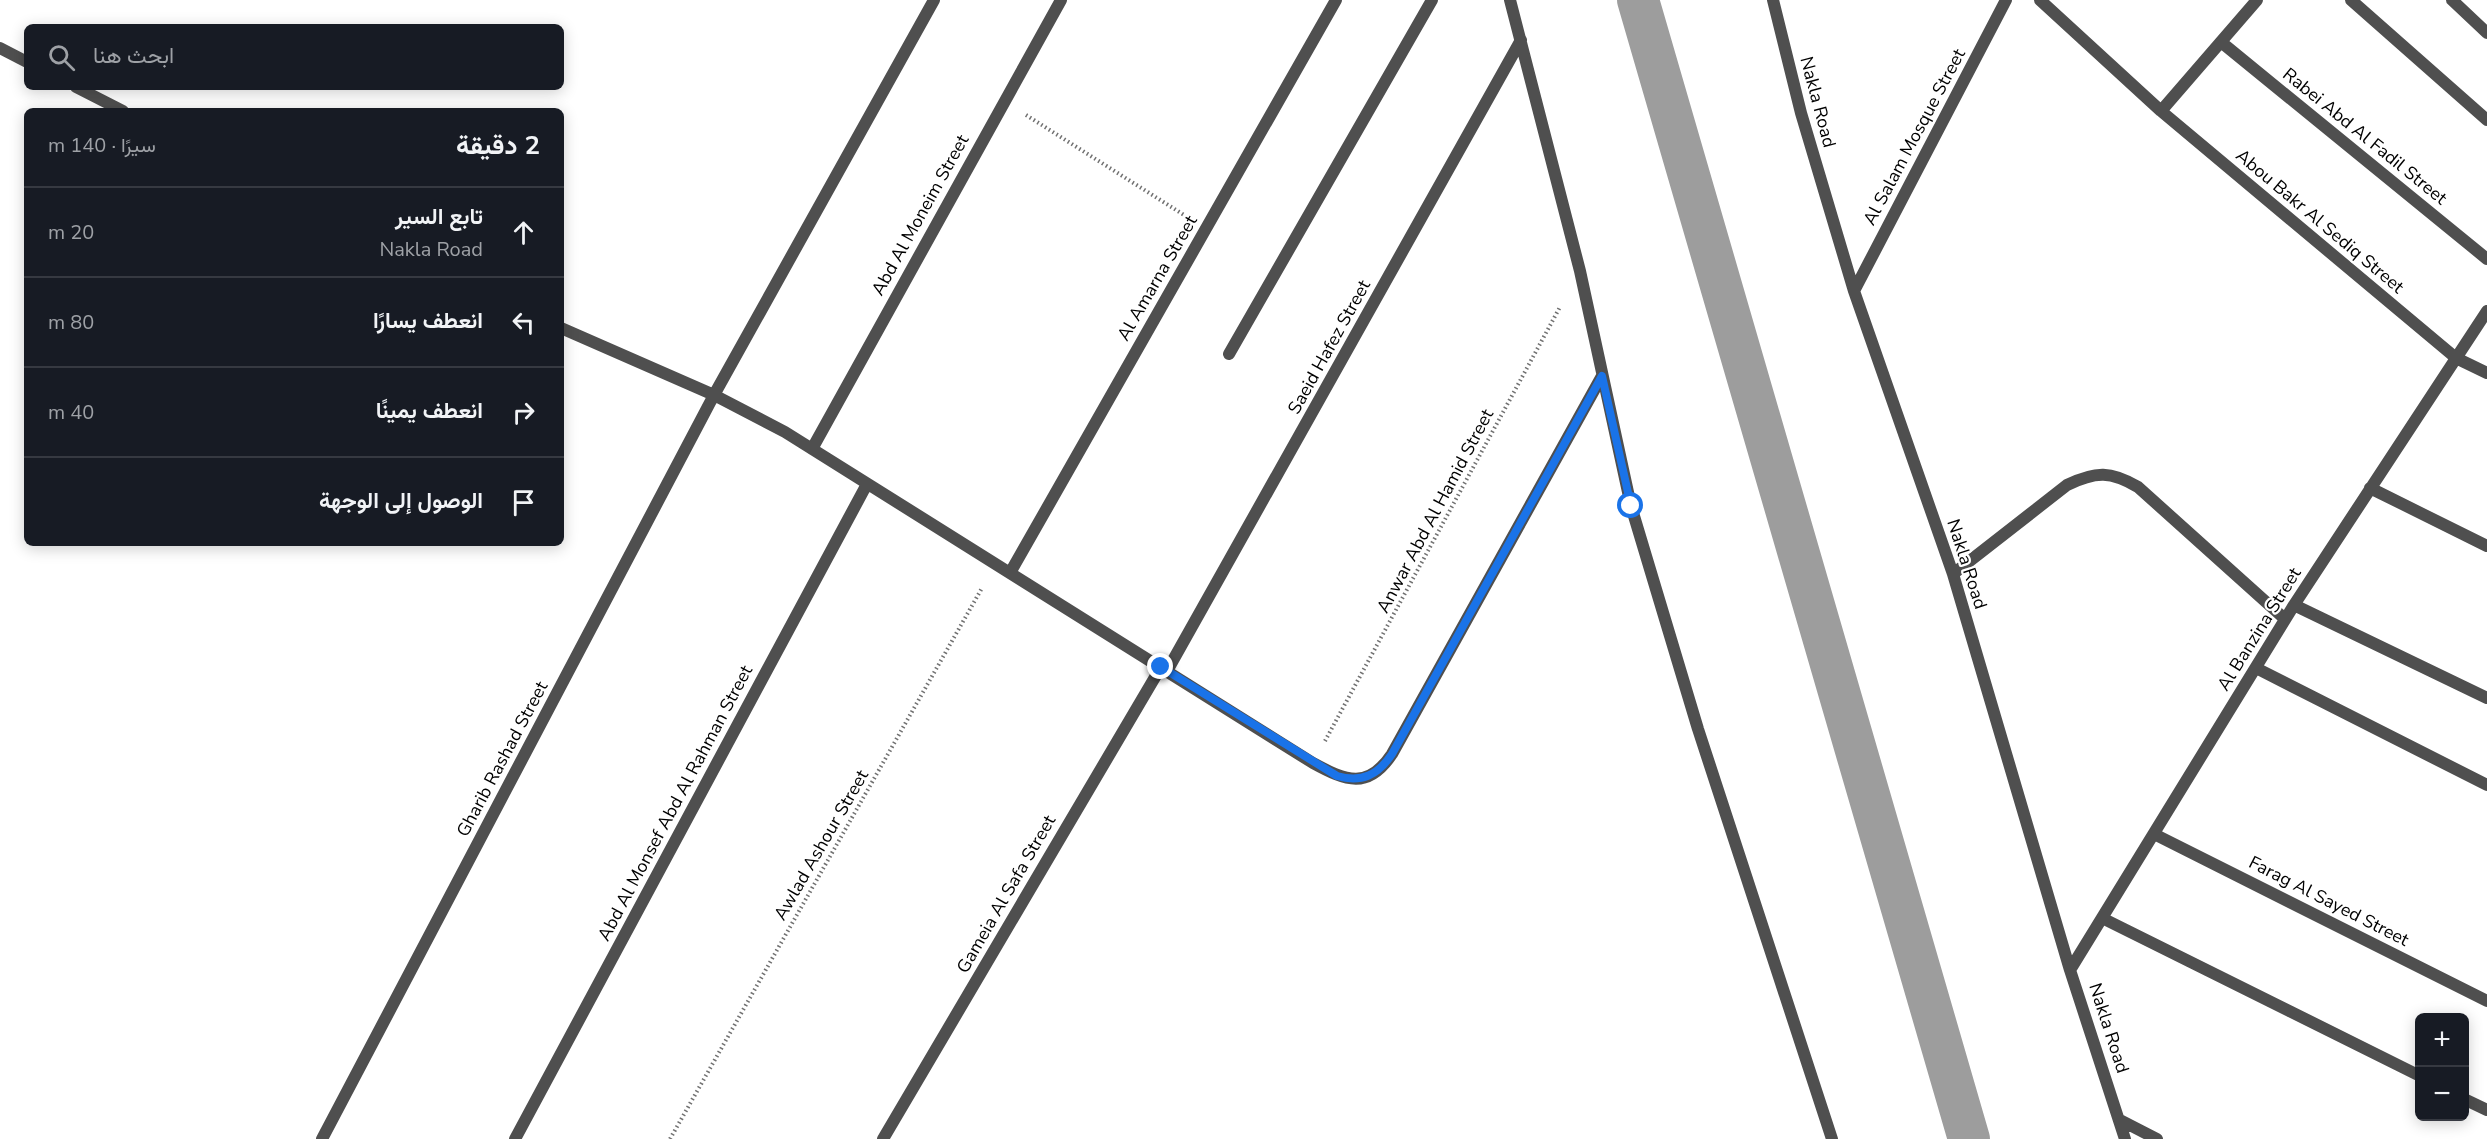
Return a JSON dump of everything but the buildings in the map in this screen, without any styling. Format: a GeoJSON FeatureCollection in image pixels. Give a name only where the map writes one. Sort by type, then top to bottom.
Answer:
{"type":"FeatureCollection","features":[{"type":"Feature","properties":{"kind":"street","name":"Gharib Rashad Street"},"geometry":{"type":"LineString","coordinates":[[322,1139],[714,395],[934,0]]}},
{"type":"Feature","properties":{"kind":"street","name":"Abd Al Moneim Street"},"geometry":{"type":"LineString","coordinates":[[812,449],[1061,0]]}},
{"type":"Feature","properties":{"kind":"street","name":"Al Amarna Street"},"geometry":{"type":"LineString","coordinates":[[1010,573],[1335,0]]}},
{"type":"Feature","properties":{"kind":"street"},"geometry":{"type":"LineString","coordinates":[[1229,354],[1432,0]]}},
{"type":"Feature","properties":{"kind":"street"},"geometry":{"type":"LineString","coordinates":[[1510,0],[1580,271],[1631,506],[1698,729],[1832,1139]]}},
{"type":"Feature","properties":{"kind":"street","name":"Nakla Road"},"geometry":{"type":"LineString","coordinates":[[1773,0],[1801,113],[1854,291],[1953,574],[2070,970],[2125,1139]]}},
{"type":"Feature","properties":{"kind":"street","name":"Al Salam Mosque Street"},"geometry":{"type":"LineString","coordinates":[[1854,291],[2006,0]]}},
{"type":"Feature","properties":{"kind":"street","name":"Abou Bakr Al Sediq Street"},"geometry":{"type":"LineString","coordinates":[[2040,0],[2161,111],[2456,358],[2487,373]]}},
{"type":"Feature","properties":{"kind":"street"},"geometry":{"type":"LineString","coordinates":[[2161,111],[2257,0]]}},
{"type":"Feature","properties":{"kind":"street"},"geometry":{"type":"LineString","coordinates":[[2351,0],[2487,120]]}},
{"type":"Feature","properties":{"kind":"street"},"geometry":{"type":"LineString","coordinates":[[2452,0],[2487,33]]}},
{"type":"Feature","properties":{"kind":"street","name":"Saeid Hafez Street"},"geometry":{"type":"LineString","coordinates":[[1164,669],[1521,40]]}},
{"type":"Feature","properties":{"kind":"street","name":"Rabei Abd Al Fadil Street"},"geometry":{"type":"LineString","coordinates":[[2221,42],[2487,259]]}},
{"type":"Feature","properties":{"kind":"street"},"geometry":{"type":"LineString","coordinates":[[0,48],[24,60]]}},
{"type":"Feature","properties":{"kind":"street"},"geometry":{"type":"LineString","coordinates":[[82,90],[117,108]]}},
{"type":"Feature","properties":{"kind":"street","name":"Al Banzina Street"},"geometry":{"type":"LineString","coordinates":[[2070,970],[2294,605],[2487,311]]}},
{"type":"Feature","properties":{"kind":"street"},"geometry":{"type":"LineString","coordinates":[[564,329],[714,395],[812,449],[1313,763],[1350,780],[1363,779],[1374,774],[1384,765],[1602,376]]}},
{"type":"Feature","properties":{"kind":"street"},"geometry":{"type":"LineString","coordinates":[[1953,574],[2067,485],[2084,476],[2103,473],[2122,477],[2138,487],[2286,620]]}},
{"type":"Feature","properties":{"kind":"street","name":"Abd Al Monsef Abd Al Rahman Street"},"geometry":{"type":"LineString","coordinates":[[515,1139],[867,484]]}},
{"type":"Feature","properties":{"kind":"street"},"geometry":{"type":"LineString","coordinates":[[2370,488],[2487,546]]}},
{"type":"Feature","properties":{"kind":"street"},"geometry":{"type":"LineString","coordinates":[[2294,605],[2487,698]]}},
{"type":"Feature","properties":{"kind":"street"},"geometry":{"type":"LineString","coordinates":[[2256,668],[2487,785]]}},
{"type":"Feature","properties":{"kind":"street","name":"Gameia Al Safa Street"},"geometry":{"type":"LineString","coordinates":[[883,1139],[1164,669]]}},
{"type":"Feature","properties":{"kind":"street","name":"Farag Al Sayed Street"},"geometry":{"type":"LineString","coordinates":[[2154,834],[2487,1001]]}},
{"type":"Feature","properties":{"kind":"street"},"geometry":{"type":"LineString","coordinates":[[2102,918],[2415,1074]]}},
{"type":"Feature","properties":{"kind":"street"},"geometry":{"type":"LineString","coordinates":[[2469,1101],[2487,1110]]}},
{"type":"Feature","properties":{"kind":"street"},"geometry":{"type":"LineString","coordinates":[[2120,1120],[2157,1139]]}},
{"type":"Feature","properties":{"kind":"path"},"geometry":{"type":"LineString","coordinates":[[1004,102],[1205,229]]}},
{"type":"Feature","properties":{"kind":"path","name":"Anwar Abd Al Hamid Street"},"geometry":{"type":"LineString","coordinates":[[1313,763],[1580,271]]}},
{"type":"Feature","properties":{"kind":"path","name":"Awlad Ashour Street"},"geometry":{"type":"LineString","coordinates":[[670,1139],[996,564]]}},
{"type":"Feature","properties":{"kind":"waterway"},"geometry":{"type":"LineString","coordinates":[[1638,0],[1969,1139]]}},
{"type":"Feature","properties":{"kind":"route"},"geometry":{"type":"LineString","coordinates":[[1161,667],[1313,763],[1337,776],[1350,780],[1363,779],[1374,774],[1392,754],[1602,376],[1631,506]]}}]}
